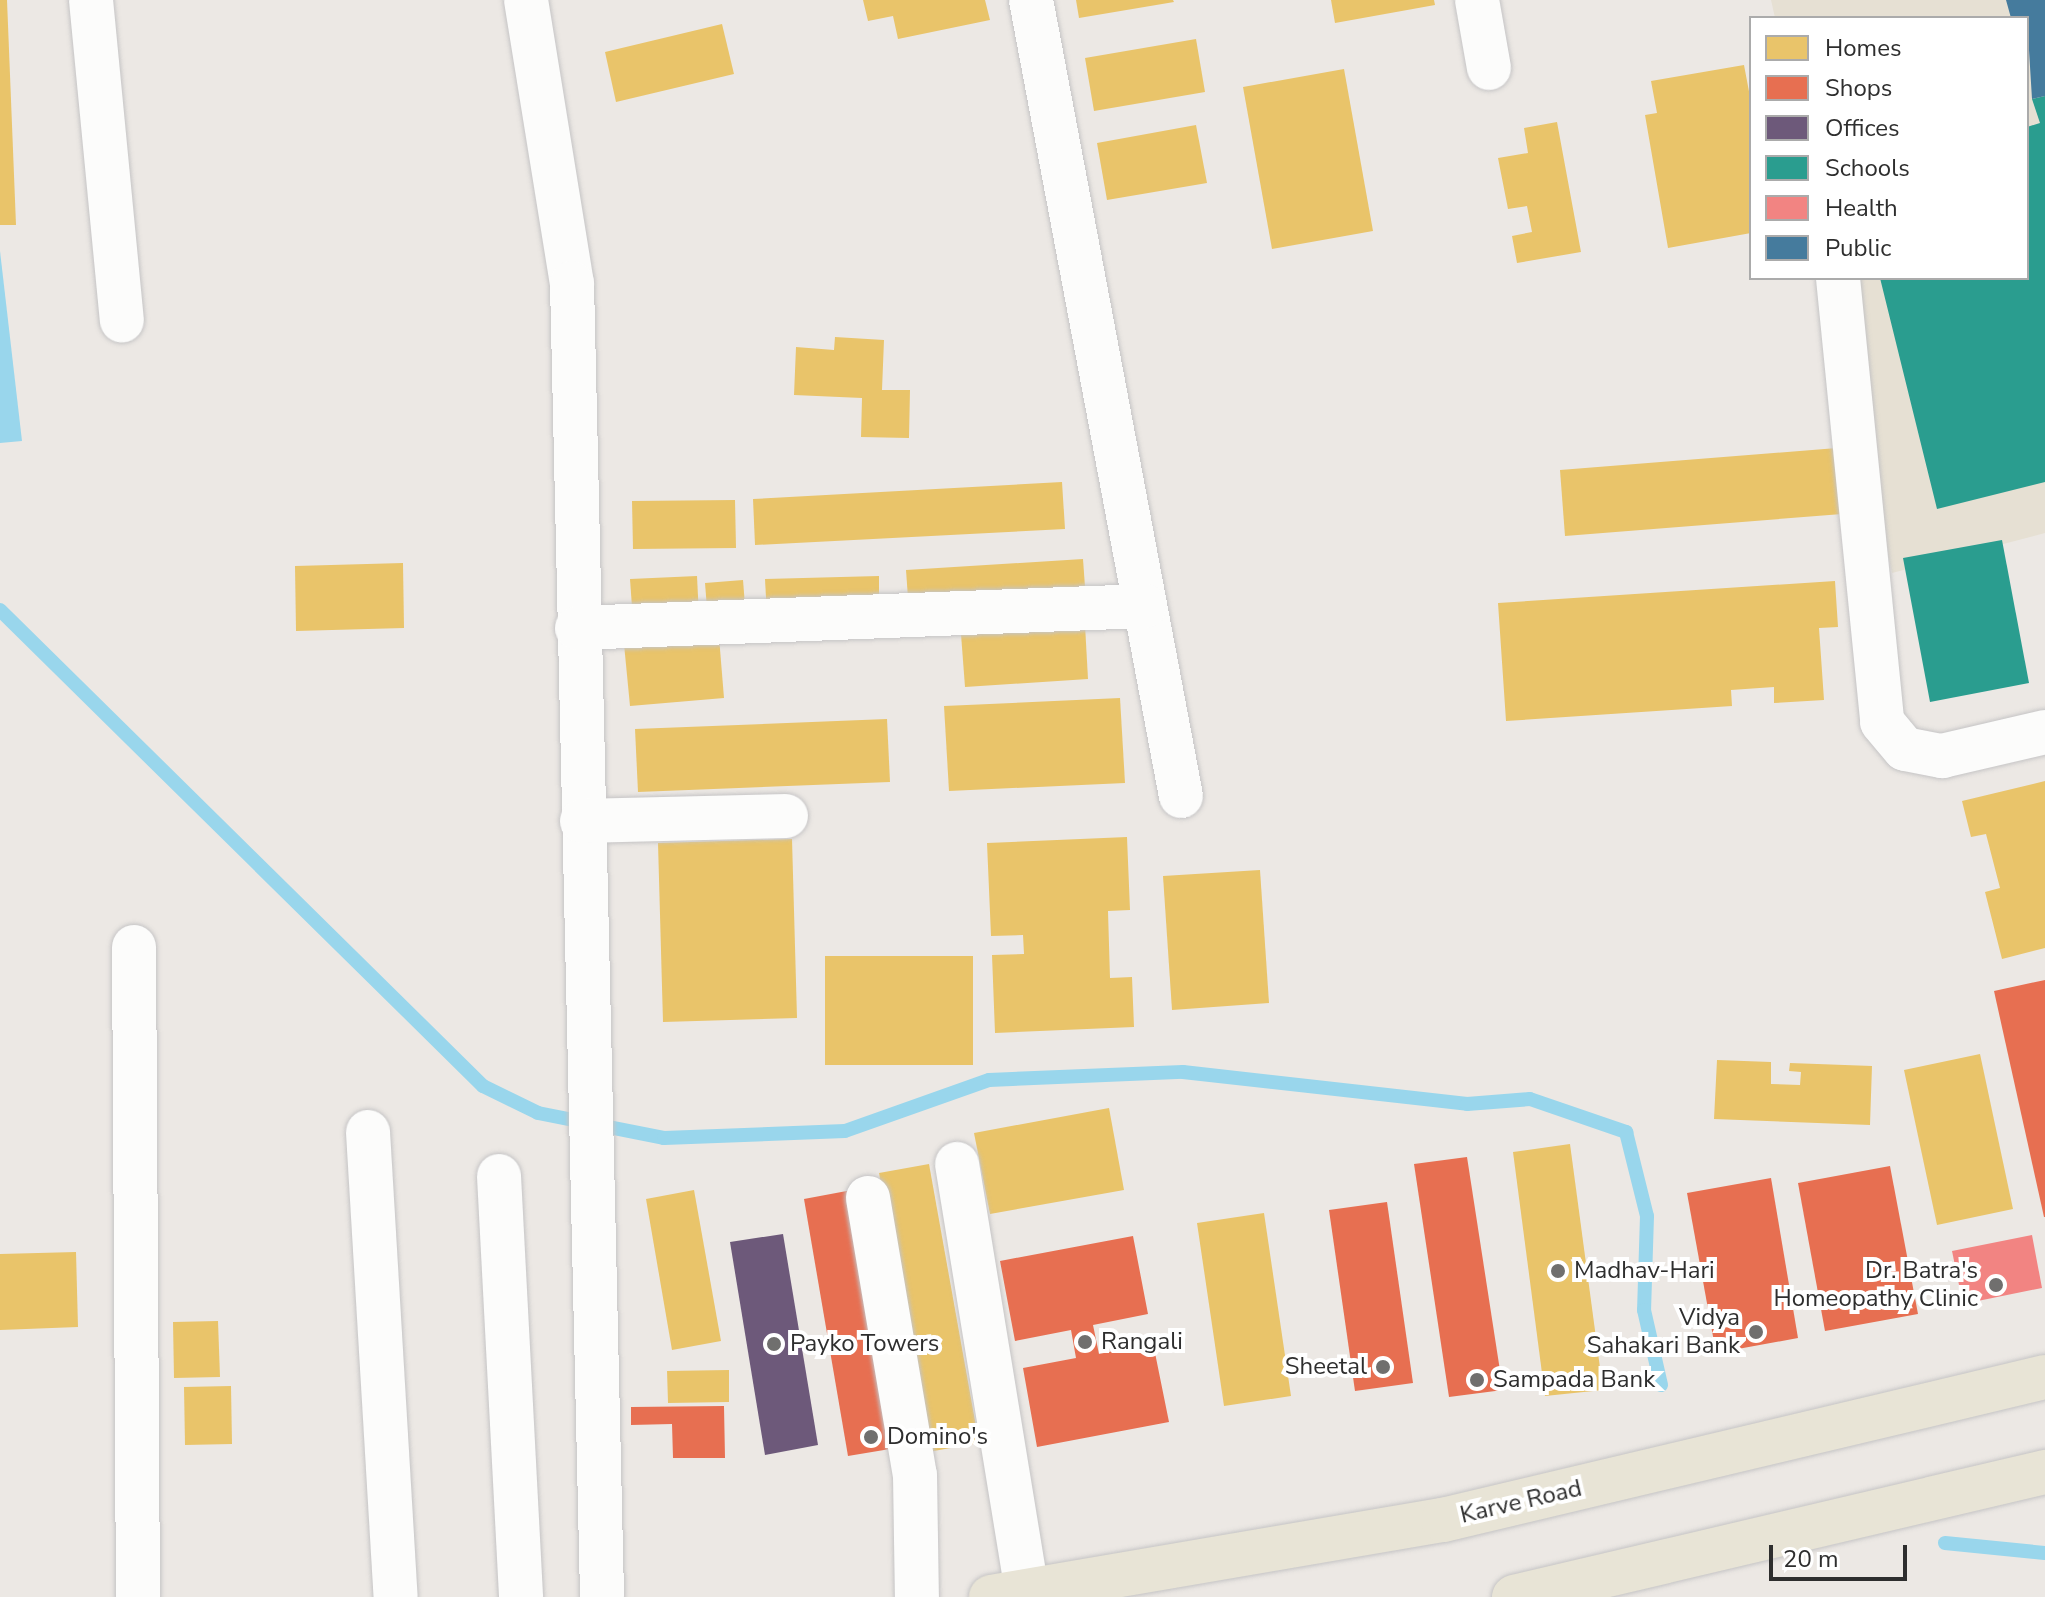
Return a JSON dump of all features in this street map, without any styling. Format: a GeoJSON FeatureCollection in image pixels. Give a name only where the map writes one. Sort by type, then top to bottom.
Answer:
{"type":"FeatureCollection","features":[{"type":"Feature","properties":{"kind":"main road","name":"Karve Road"},"geometry":{"type":"LineString","coordinates":[[1009,1594],[1443,1520],[2045,1377]]}},
{"type":"Feature","properties":{"kind":"main road"},"geometry":{"type":"LineString","coordinates":[[1514,1597],[2045,1472]]}},
{"type":"Feature","properties":{"kind":"street"},"geometry":{"type":"LineString","coordinates":[[91,0],[122,321]]}},
{"type":"Feature","properties":{"kind":"street"},"geometry":{"type":"LineString","coordinates":[[526,0],[572,283],[577,628],[602,1597]]}},
{"type":"Feature","properties":{"kind":"street"},"geometry":{"type":"LineString","coordinates":[[1031,0],[1181,796]]}},
{"type":"Feature","properties":{"kind":"street"},"geometry":{"type":"LineString","coordinates":[[1477,0],[1489,68]]}},
{"type":"Feature","properties":{"kind":"street"},"geometry":{"type":"LineString","coordinates":[[1838,280],[1882,722],[1905,749],[1942,756],[2045,732]]}},
{"type":"Feature","properties":{"kind":"street"},"geometry":{"type":"LineString","coordinates":[[577,628],[1145,606]]}},
{"type":"Feature","properties":{"kind":"street"},"geometry":{"type":"LineString","coordinates":[[582,821],[786,816]]}},
{"type":"Feature","properties":{"kind":"street"},"geometry":{"type":"LineString","coordinates":[[134,947],[138,1597]]}},
{"type":"Feature","properties":{"kind":"street"},"geometry":{"type":"LineString","coordinates":[[368,1132],[396,1597]]}},
{"type":"Feature","properties":{"kind":"street"},"geometry":{"type":"LineString","coordinates":[[957,1164],[1009,1594]]}},
{"type":"Feature","properties":{"kind":"street"},"geometry":{"type":"LineString","coordinates":[[499,1176],[521,1597]]}},
{"type":"Feature","properties":{"kind":"street"},"geometry":{"type":"LineString","coordinates":[[868,1198],[915,1475],[917,1597]]}},
{"type":"Feature","properties":{"kind":"shaded area"},"geometry":{"type":"Polygon","coordinates":[[[1771,0],[2045,0],[2045,533],[1892,573],[1830,280],[2029,280],[2029,16],[1775,16],[1771,0]]]}},
{"type":"Feature","properties":{"kind":"water"},"geometry":{"type":"Polygon","coordinates":[[[0,251],[22,441],[0,443],[0,251]]]}},
{"type":"Feature","properties":{"kind":"building: Homes"},"geometry":{"type":"Polygon","coordinates":[[[0,0],[7,0],[16,225],[0,225],[0,0]]]}},
{"type":"Feature","properties":{"kind":"building: Homes"},"geometry":{"type":"Polygon","coordinates":[[[863,0],[985,0],[990,20],[898,39],[893,16],[868,21],[863,0]]]}},
{"type":"Feature","properties":{"kind":"building: Homes"},"geometry":{"type":"Polygon","coordinates":[[[1076,0],[1173,0],[1174,2],[1079,18],[1076,0]]]}},
{"type":"Feature","properties":{"kind":"building: Homes"},"geometry":{"type":"Polygon","coordinates":[[[1331,0],[1434,0],[1435,5],[1335,23],[1331,0]]]}},
{"type":"Feature","properties":{"kind":"building: Homes"},"geometry":{"type":"Polygon","coordinates":[[[722,24],[734,74],[616,102],[605,52],[722,24]]]}},
{"type":"Feature","properties":{"kind":"building: Homes"},"geometry":{"type":"Polygon","coordinates":[[[1196,39],[1205,92],[1094,111],[1085,58],[1196,39]]]}},
{"type":"Feature","properties":{"kind":"building: Homes"},"geometry":{"type":"Polygon","coordinates":[[[1744,65],[1749,91],[1749,233],[1668,248],[1645,115],[1657,113],[1651,81],[1744,65]]]}},
{"type":"Feature","properties":{"kind":"building: Homes"},"geometry":{"type":"Polygon","coordinates":[[[1344,69],[1373,231],[1272,249],[1243,87],[1344,69]]]}},
{"type":"Feature","properties":{"kind":"building: Homes"},"geometry":{"type":"Polygon","coordinates":[[[1557,122],[1581,252],[1517,263],[1512,236],[1532,232],[1527,206],[1508,209],[1498,158],[1528,153],[1524,128],[1557,122]]]}},
{"type":"Feature","properties":{"kind":"building: Homes"},"geometry":{"type":"Polygon","coordinates":[[[1196,125],[1207,183],[1107,200],[1097,143],[1196,125]]]}},
{"type":"Feature","properties":{"kind":"building: Homes"},"geometry":{"type":"Polygon","coordinates":[[[835,337],[884,340],[882,390],[910,390],[909,438],[861,437],[862,398],[794,395],[796,347],[834,350],[835,337]]]}},
{"type":"Feature","properties":{"kind":"building: Homes"},"geometry":{"type":"Polygon","coordinates":[[[1837,448],[1842,514],[1565,536],[1560,470],[1837,448]]]}},
{"type":"Feature","properties":{"kind":"building: Homes"},"geometry":{"type":"Polygon","coordinates":[[[1062,482],[1065,529],[755,545],[753,499],[1062,482]]]}},
{"type":"Feature","properties":{"kind":"building: Homes"},"geometry":{"type":"Polygon","coordinates":[[[735,500],[736,548],[633,549],[632,501],[735,500]]]}},
{"type":"Feature","properties":{"kind":"building: Homes"},"geometry":{"type":"Polygon","coordinates":[[[1083,559],[1086,601],[909,612],[906,570],[1083,559]]]}},
{"type":"Feature","properties":{"kind":"building: Homes"},"geometry":{"type":"Polygon","coordinates":[[[403,563],[404,628],[296,631],[295,566],[403,563]]]}},
{"type":"Feature","properties":{"kind":"building: Homes"},"geometry":{"type":"Polygon","coordinates":[[[697,576],[699,617],[633,621],[630,579],[697,576]]]}},
{"type":"Feature","properties":{"kind":"building: Homes"},"geometry":{"type":"Polygon","coordinates":[[[879,576],[879,613],[767,616],[765,579],[879,576]]]}},
{"type":"Feature","properties":{"kind":"building: Homes"},"geometry":{"type":"Polygon","coordinates":[[[743,580],[746,618],[708,621],[705,583],[743,580]]]}},
{"type":"Feature","properties":{"kind":"building: Homes"},"geometry":{"type":"Polygon","coordinates":[[[1835,581],[1838,627],[1819,628],[1824,700],[1774,703],[1774,687],[1731,690],[1732,706],[1506,721],[1498,603],[1835,581]]]}},
{"type":"Feature","properties":{"kind":"building: Homes"},"geometry":{"type":"Polygon","coordinates":[[[1085,625],[1088,679],[965,687],[961,634],[1085,625]]]}},
{"type":"Feature","properties":{"kind":"building: Homes"},"geometry":{"type":"Polygon","coordinates":[[[719,637],[724,698],[630,706],[624,644],[719,637]]]}},
{"type":"Feature","properties":{"kind":"building: Homes"},"geometry":{"type":"Polygon","coordinates":[[[1120,698],[1125,783],[949,791],[944,706],[1120,698]]]}},
{"type":"Feature","properties":{"kind":"building: Homes"},"geometry":{"type":"Polygon","coordinates":[[[887,719],[890,782],[638,792],[635,729],[887,719]]]}},
{"type":"Feature","properties":{"kind":"building: Homes"},"geometry":{"type":"Polygon","coordinates":[[[2045,781],[2045,948],[2002,959],[1985,892],[2000,888],[1986,834],[1971,837],[1962,801],[2045,781]]]}},
{"type":"Feature","properties":{"kind":"building: Homes"},"geometry":{"type":"Polygon","coordinates":[[[1127,837],[1130,910],[1108,911],[1110,978],[1132,977],[1134,1027],[995,1033],[992,955],[1024,954],[1023,935],[991,936],[987,843],[1127,837]]]}},
{"type":"Feature","properties":{"kind":"building: Homes"},"geometry":{"type":"Polygon","coordinates":[[[792,839],[797,1018],[663,1022],[658,843],[792,839]]]}},
{"type":"Feature","properties":{"kind":"building: Homes"},"geometry":{"type":"Polygon","coordinates":[[[1260,870],[1269,1003],[1172,1010],[1163,876],[1260,870]]]}},
{"type":"Feature","properties":{"kind":"building: Homes"},"geometry":{"type":"Polygon","coordinates":[[[825,956],[973,956],[973,1065],[825,1065],[825,956]]]}},
{"type":"Feature","properties":{"kind":"building: Homes"},"geometry":{"type":"Polygon","coordinates":[[[1980,1054],[2013,1209],[1937,1225],[1904,1070],[1980,1054]]]}},
{"type":"Feature","properties":{"kind":"building: Homes"},"geometry":{"type":"Polygon","coordinates":[[[1717,1060],[1771,1062],[1771,1084],[1800,1085],[1801,1072],[1789,1071],[1790,1063],[1872,1066],[1870,1125],[1714,1119],[1717,1060]]]}},
{"type":"Feature","properties":{"kind":"building: Homes"},"geometry":{"type":"Polygon","coordinates":[[[1109,1108],[1124,1190],[990,1214],[974,1133],[1109,1108]]]}},
{"type":"Feature","properties":{"kind":"building: Homes","name":"Madhav-Hari"},"geometry":{"type":"Polygon","coordinates":[[[1570,1144],[1603,1390],[1545,1396],[1513,1152],[1570,1144]]]}},
{"type":"Feature","properties":{"kind":"building: Homes"},"geometry":{"type":"Polygon","coordinates":[[[929,1164],[979,1443],[928,1452],[879,1173],[929,1164]]]}},
{"type":"Feature","properties":{"kind":"building: Homes"},"geometry":{"type":"Polygon","coordinates":[[[694,1190],[721,1341],[672,1350],[646,1199],[694,1190]]]}},
{"type":"Feature","properties":{"kind":"building: Homes"},"geometry":{"type":"Polygon","coordinates":[[[1264,1213],[1291,1396],[1224,1406],[1197,1223],[1264,1213]]]}},
{"type":"Feature","properties":{"kind":"building: Homes"},"geometry":{"type":"Polygon","coordinates":[[[76,1252],[78,1327],[0,1330],[0,1254],[76,1252]]]}},
{"type":"Feature","properties":{"kind":"building: Homes"},"geometry":{"type":"Polygon","coordinates":[[[218,1321],[220,1377],[174,1378],[173,1322],[218,1321]]]}},
{"type":"Feature","properties":{"kind":"building: Homes"},"geometry":{"type":"Polygon","coordinates":[[[729,1370],[729,1402],[668,1403],[667,1371],[729,1370]]]}},
{"type":"Feature","properties":{"kind":"building: Homes"},"geometry":{"type":"Polygon","coordinates":[[[231,1386],[232,1444],[185,1445],[184,1387],[231,1386]]]}},
{"type":"Feature","properties":{"kind":"building: Shops"},"geometry":{"type":"Polygon","coordinates":[[[2045,980],[2045,1217],[2044,1217],[1994,991],[2045,980]]]}},
{"type":"Feature","properties":{"kind":"building: Shops"},"geometry":{"type":"Polygon","coordinates":[[[1467,1157],[1503,1390],[1449,1397],[1414,1164],[1467,1157]]]}},
{"type":"Feature","properties":{"kind":"building: Shops"},"geometry":{"type":"Polygon","coordinates":[[[1890,1166],[1918,1314],[1825,1331],[1798,1183],[1890,1166]]]}},
{"type":"Feature","properties":{"kind":"building: Shops"},"geometry":{"type":"Polygon","coordinates":[[[1771,1178],[1798,1338],[1716,1353],[1687,1193],[1771,1178]]]}},
{"type":"Feature","properties":{"kind":"building: Shops"},"geometry":{"type":"Polygon","coordinates":[[[852,1190],[896,1448],[848,1456],[804,1199],[852,1190]]]}},
{"type":"Feature","properties":{"kind":"building: Shops"},"geometry":{"type":"Polygon","coordinates":[[[1387,1202],[1413,1383],[1355,1391],[1329,1210],[1387,1202]]]}},
{"type":"Feature","properties":{"kind":"building: Shops","name":"Rangali"},"geometry":{"type":"Polygon","coordinates":[[[1133,1236],[1148,1314],[1093,1325],[1099,1354],[1153,1343],[1169,1422],[1037,1447],[1023,1368],[1076,1358],[1071,1330],[1015,1341],[1000,1261],[1133,1236]]]}},
{"type":"Feature","properties":{"kind":"building: Shops"},"geometry":{"type":"Polygon","coordinates":[[[724,1406],[725,1458],[673,1458],[672,1424],[631,1425],[631,1407],[724,1406]]]}},
{"type":"Feature","properties":{"kind":"building: Offices","name":"Payko Towers"},"geometry":{"type":"Polygon","coordinates":[[[783,1234],[818,1445],[765,1455],[730,1242],[783,1234]]]}},
{"type":"Feature","properties":{"kind":"building: Schools"},"geometry":{"type":"Polygon","coordinates":[[[2045,96],[2045,482],[1937,509],[1880,280],[2029,280],[2029,126],[2040,123],[2032,99],[2045,96]]]}},
{"type":"Feature","properties":{"kind":"building: Schools"},"geometry":{"type":"Polygon","coordinates":[[[2002,540],[2029,683],[1930,702],[1903,558],[2002,540]]]}},
{"type":"Feature","properties":{"kind":"building: Health"},"geometry":{"type":"Polygon","coordinates":[[[2032,1235],[2042,1288],[1963,1304],[1952,1251],[2032,1235]]]}},
{"type":"Feature","properties":{"kind":"building: Public"},"geometry":{"type":"Polygon","coordinates":[[[2006,0],[2045,0],[2045,96],[2032,99],[2029,16],[2010,16],[2006,0]]]}},
{"type":"Feature","properties":{"kind":"waterway"},"geometry":{"type":"LineString","coordinates":[[0,610],[483,1086],[538,1113],[664,1138],[845,1131],[989,1080],[1183,1072],[1467,1104],[1530,1099],[1626,1132],[1647,1216],[1644,1310],[1661,1385]]}},
{"type":"Feature","properties":{"kind":"waterway"},"geometry":{"type":"LineString","coordinates":[[1945,1543],[2045,1553]]}},
{"type":"Feature","properties":{"kind":"place","name":"Madhav-Hari"},"geometry":{"type":"Point","coordinates":[1558,1271]}},
{"type":"Feature","properties":{"kind":"place","name":"Dr. Batra's Homeopathy Clinic"},"geometry":{"type":"Point","coordinates":[1996,1285]}},
{"type":"Feature","properties":{"kind":"place","name":"Vidya Sahakari Bank"},"geometry":{"type":"Point","coordinates":[1756,1332]}},
{"type":"Feature","properties":{"kind":"place","name":"Rangali"},"geometry":{"type":"Point","coordinates":[1085,1342]}},
{"type":"Feature","properties":{"kind":"place","name":"Payko Towers"},"geometry":{"type":"Point","coordinates":[774,1344]}},
{"type":"Feature","properties":{"kind":"place","name":"Sheetal"},"geometry":{"type":"Point","coordinates":[1383,1367]}},
{"type":"Feature","properties":{"kind":"place","name":"Sampada Bank"},"geometry":{"type":"Point","coordinates":[1477,1380]}},
{"type":"Feature","properties":{"kind":"place","name":"Domino's"},"geometry":{"type":"Point","coordinates":[871,1437]}}]}
